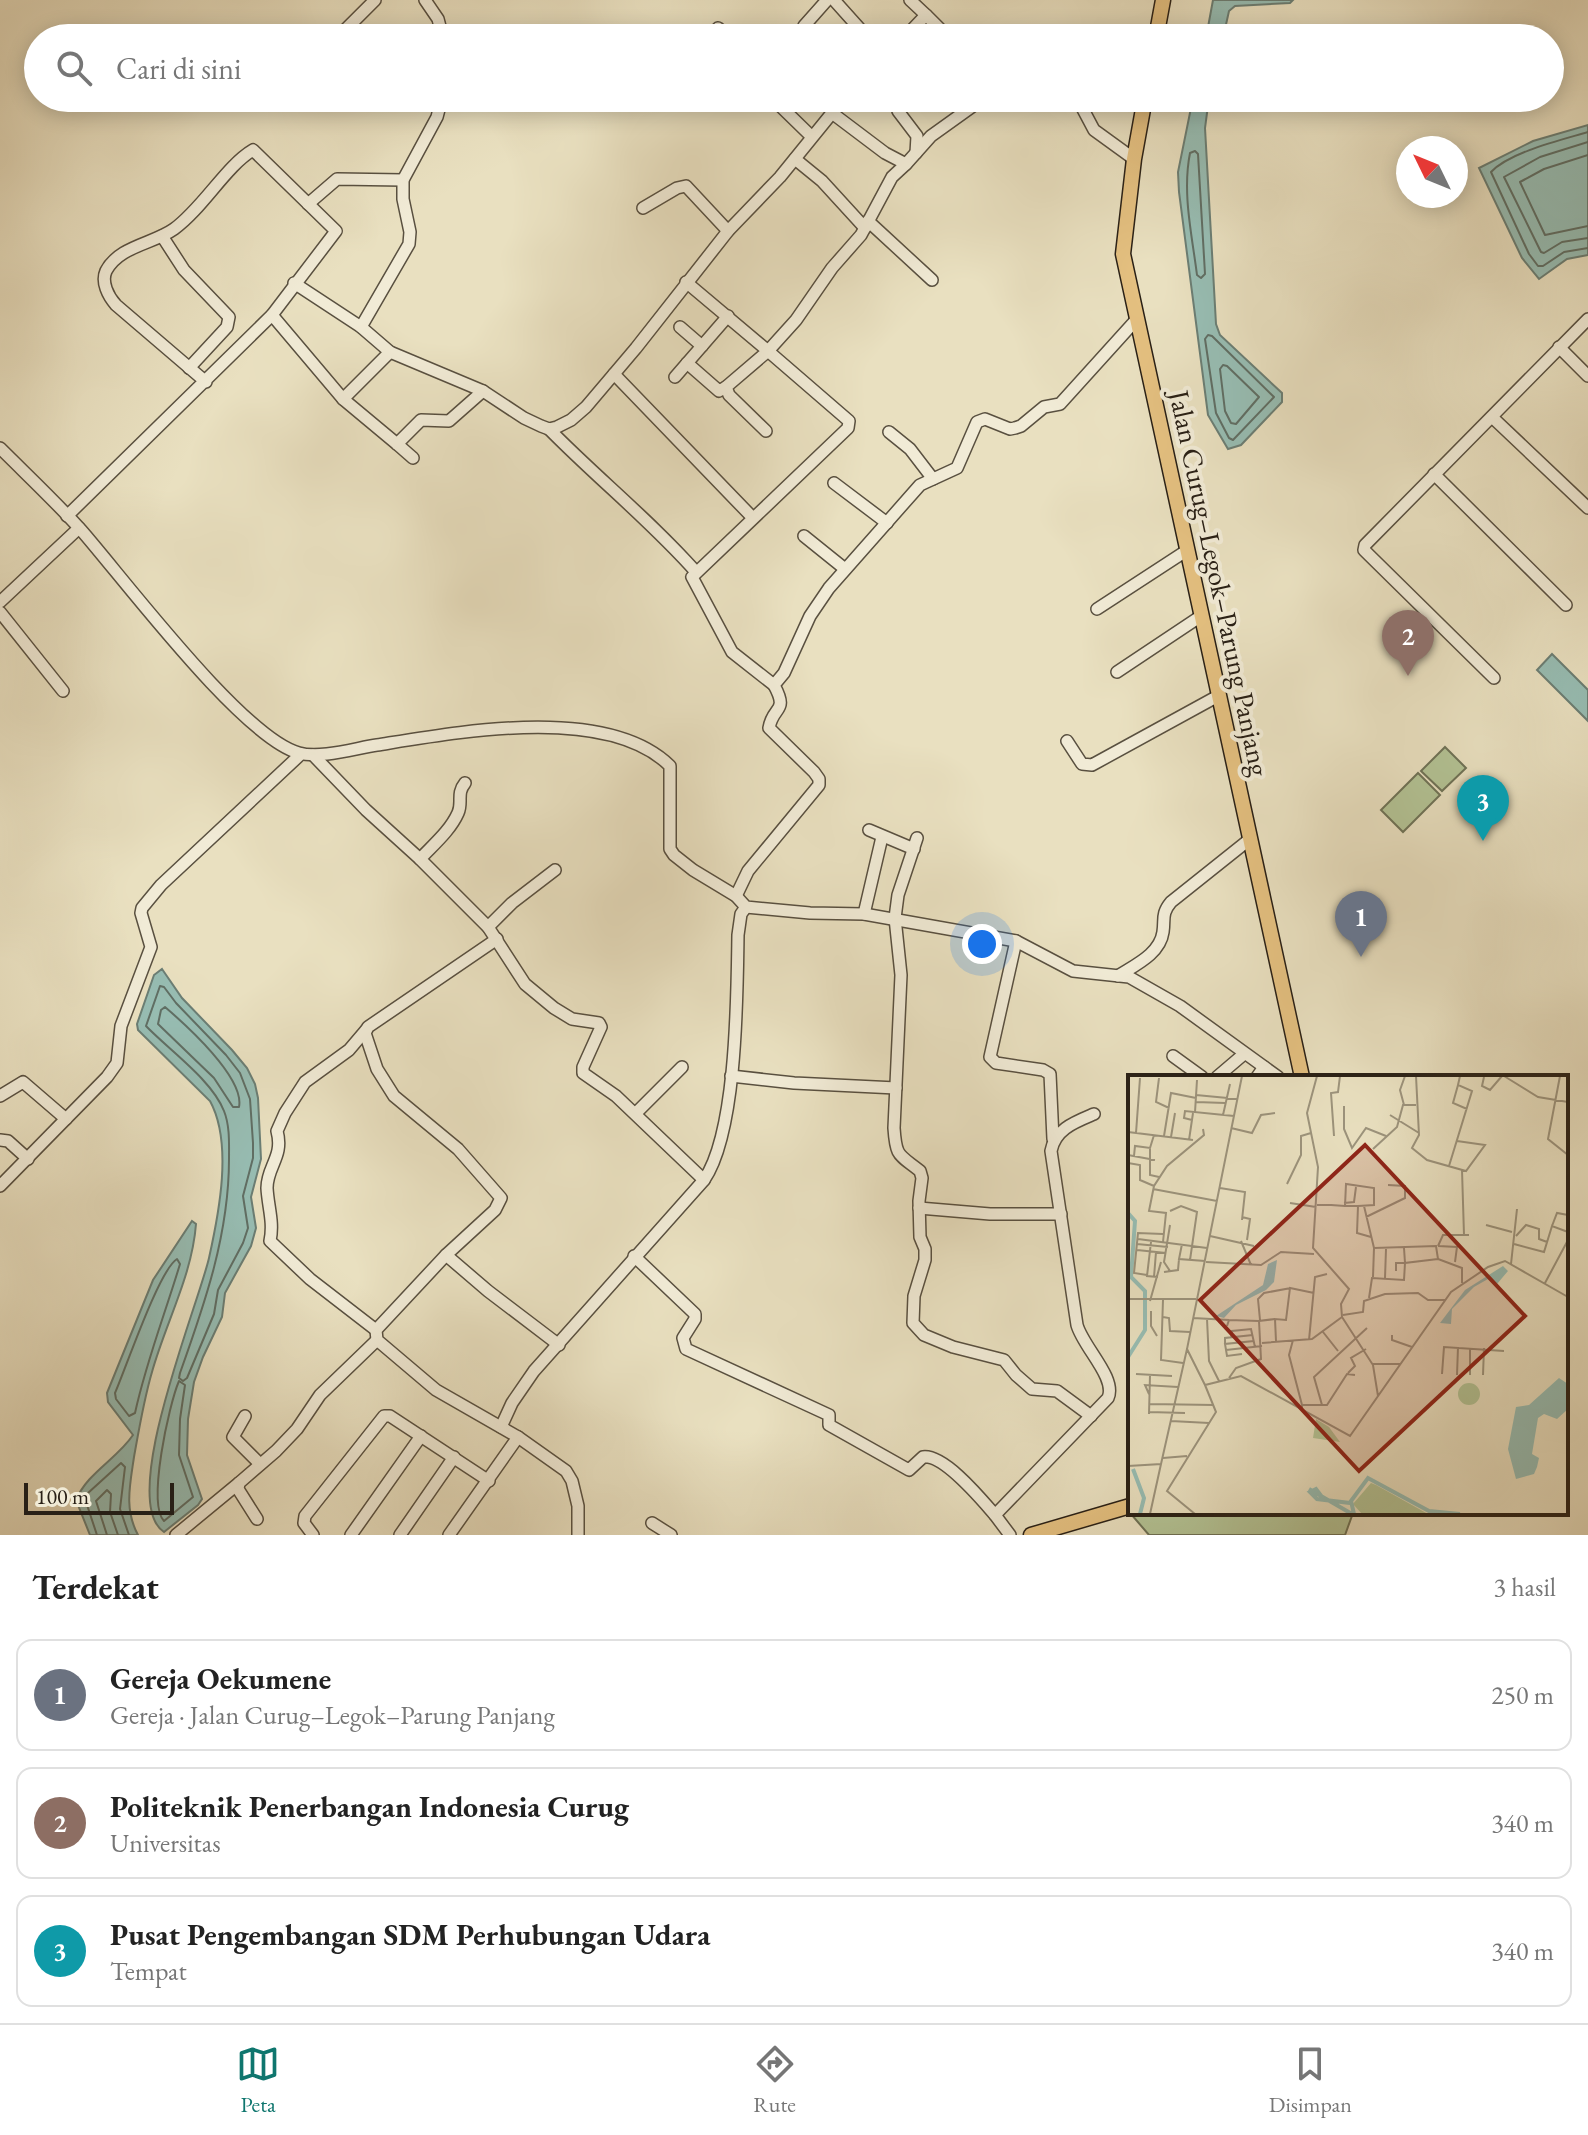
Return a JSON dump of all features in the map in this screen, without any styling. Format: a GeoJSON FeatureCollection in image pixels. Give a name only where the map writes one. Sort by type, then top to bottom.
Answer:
{"type":"FeatureCollection","features":[{"type":"Feature","properties":{"kind":"main road"},"geometry":{"type":"LineString","coordinates":[[1159,24],[1163,0]]}},
{"type":"Feature","properties":{"kind":"main road","name":"Jalan Curug–Legok–Parung Panjang"},"geometry":{"type":"LineString","coordinates":[[1142,112],[1122,247],[1302,1075]]}},
{"type":"Feature","properties":{"kind":"main road"},"geometry":{"type":"LineString","coordinates":[[1031,1535],[1128,1507]]}},
{"type":"Feature","properties":{"kind":"street"},"geometry":{"type":"LineString","coordinates":[[351,24],[375,0]]}},
{"type":"Feature","properties":{"kind":"street"},"geometry":{"type":"LineString","coordinates":[[425,0],[439,24]]}},
{"type":"Feature","properties":{"kind":"street"},"geometry":{"type":"LineString","coordinates":[[806,24],[827,0]]}},
{"type":"Feature","properties":{"kind":"street"},"geometry":{"type":"LineString","coordinates":[[834,0],[855,24]]}},
{"type":"Feature","properties":{"kind":"street"},"geometry":{"type":"LineString","coordinates":[[910,0],[935,24]]}},
{"type":"Feature","properties":{"kind":"street"},"geometry":{"type":"LineString","coordinates":[[917,24],[926,15]]}},
{"type":"Feature","properties":{"kind":"street"},"geometry":{"type":"LineString","coordinates":[[361,327],[409,244],[403,180],[438,112]]}},
{"type":"Feature","properties":{"kind":"street"},"geometry":{"type":"LineString","coordinates":[[786,112],[811,136]]}},
{"type":"Feature","properties":{"kind":"street"},"geometry":{"type":"LineString","coordinates":[[549,429],[571,420],[586,407],[728,231],[795,159],[830,112]]}},
{"type":"Feature","properties":{"kind":"street"},"geometry":{"type":"LineString","coordinates":[[845,112],[885,153],[906,164]]}},
{"type":"Feature","properties":{"kind":"street"},"geometry":{"type":"LineString","coordinates":[[899,112],[917,136],[916,153]]}},
{"type":"Feature","properties":{"kind":"street"},"geometry":{"type":"LineString","coordinates":[[687,363],[719,391],[768,351],[796,320],[866,224],[892,177],[931,136],[964,112]]}},
{"type":"Feature","properties":{"kind":"street"},"geometry":{"type":"LineString","coordinates":[[1084,112],[1094,130],[1134,159]]}},
{"type":"Feature","properties":{"kind":"street"},"geometry":{"type":"LineString","coordinates":[[67,516],[206,382],[272,315],[336,231],[253,150],[190,216],[162,236],[122,254],[106,271],[105,285],[116,305],[206,382]]}},
{"type":"Feature","properties":{"kind":"street"},"geometry":{"type":"LineString","coordinates":[[795,159],[932,280]]}},
{"type":"Feature","properties":{"kind":"street"},"geometry":{"type":"LineString","coordinates":[[308,204],[337,179],[403,180]]}},
{"type":"Feature","properties":{"kind":"street"},"geometry":{"type":"LineString","coordinates":[[643,208],[686,186],[728,231]]}},
{"type":"Feature","properties":{"kind":"street"},"geometry":{"type":"LineString","coordinates":[[162,236],[184,270],[229,317],[227,327],[189,368]]}},
{"type":"Feature","properties":{"kind":"street"},"geometry":{"type":"LineString","coordinates":[[686,282],[849,423],[843,436],[752,517],[692,577],[732,652],[774,685],[781,698],[769,728],[819,779],[819,785],[748,871],[736,896]]}},
{"type":"Feature","properties":{"kind":"street"},"geometry":{"type":"LineString","coordinates":[[294,283],[361,327],[390,352],[483,391],[524,418],[549,429],[607,487],[653,525],[696,572]]}},
{"type":"Feature","properties":{"kind":"street"},"geometry":{"type":"LineString","coordinates":[[272,315],[343,399],[413,458]]}},
{"type":"Feature","properties":{"kind":"street"},"geometry":{"type":"LineString","coordinates":[[675,377],[728,316]]}},
{"type":"Feature","properties":{"kind":"street"},"geometry":{"type":"LineString","coordinates":[[1494,678],[1364,550],[1370,539],[1588,319]]}},
{"type":"Feature","properties":{"kind":"street"},"geometry":{"type":"LineString","coordinates":[[774,685],[784,673],[810,616],[845,569],[920,485],[957,468],[974,428],[981,420],[1010,429],[1021,426],[1044,407],[1060,404],[1136,320]]}},
{"type":"Feature","properties":{"kind":"street"},"geometry":{"type":"LineString","coordinates":[[680,327],[702,346]]}},
{"type":"Feature","properties":{"kind":"street"},"geometry":{"type":"LineString","coordinates":[[1559,347],[1588,376]]}},
{"type":"Feature","properties":{"kind":"street"},"geometry":{"type":"LineString","coordinates":[[343,399],[390,352]]}},
{"type":"Feature","properties":{"kind":"street"},"geometry":{"type":"LineString","coordinates":[[614,374],[752,517]]}},
{"type":"Feature","properties":{"kind":"street"},"geometry":{"type":"LineString","coordinates":[[726,387],[729,395],[766,431]]}},
{"type":"Feature","properties":{"kind":"street"},"geometry":{"type":"LineString","coordinates":[[397,444],[421,420],[449,421],[483,391]]}},
{"type":"Feature","properties":{"kind":"street"},"geometry":{"type":"LineString","coordinates":[[1492,417],[1588,508]]}},
{"type":"Feature","properties":{"kind":"street"},"geometry":{"type":"LineString","coordinates":[[889,432],[910,449],[933,479]]}},
{"type":"Feature","properties":{"kind":"street"},"geometry":{"type":"LineString","coordinates":[[0,448],[79,528],[166,632],[226,697],[268,737],[307,754],[420,859],[488,927],[525,984],[572,1019],[597,1021],[601,1025],[583,1073],[636,1113],[704,1180]]}},
{"type":"Feature","properties":{"kind":"street"},"geometry":{"type":"LineString","coordinates":[[1434,474],[1566,605]]}},
{"type":"Feature","properties":{"kind":"street"},"geometry":{"type":"LineString","coordinates":[[834,483],[887,523]]}},
{"type":"Feature","properties":{"kind":"street"},"geometry":{"type":"LineString","coordinates":[[0,602],[79,528]]}},
{"type":"Feature","properties":{"kind":"street"},"geometry":{"type":"LineString","coordinates":[[804,536],[845,569]]}},
{"type":"Feature","properties":{"kind":"street"},"geometry":{"type":"LineString","coordinates":[[1097,609],[1186,551]]}},
{"type":"Feature","properties":{"kind":"street"},"geometry":{"type":"LineString","coordinates":[[0,612],[63,691]]}},
{"type":"Feature","properties":{"kind":"street"},"geometry":{"type":"LineString","coordinates":[[1117,672],[1201,616]]}},
{"type":"Feature","properties":{"kind":"street"},"geometry":{"type":"LineString","coordinates":[[1067,741],[1082,764],[1092,765],[1218,696]]}},
{"type":"Feature","properties":{"kind":"street"},"geometry":{"type":"LineString","coordinates":[[0,1186],[117,1063],[121,1026],[151,947],[142,908],[161,885],[307,754],[414,739],[534,728],[575,727],[637,744],[660,757],[670,766],[668,840],[674,855],[736,896],[746,907],[895,918],[982,937],[1016,941],[1073,971],[1129,977],[1180,1006],[1244,1054],[1260,1072]]}},
{"type":"Feature","properties":{"kind":"street"},"geometry":{"type":"LineString","coordinates":[[420,859],[459,812],[458,794],[465,783]]}},
{"type":"Feature","properties":{"kind":"street"},"geometry":{"type":"LineString","coordinates":[[869,830],[882,837],[915,844],[898,895],[895,918],[901,975],[895,1149],[902,1159],[917,1167],[922,1174],[920,1237],[925,1260],[914,1296],[914,1327],[924,1335],[953,1347],[1004,1360],[1032,1389],[1057,1391],[1091,1416]]}},
{"type":"Feature","properties":{"kind":"street"},"geometry":{"type":"LineString","coordinates":[[864,914],[882,837]]}},
{"type":"Feature","properties":{"kind":"street"},"geometry":{"type":"LineString","coordinates":[[1117,976],[1155,951],[1163,931],[1162,914],[1171,902],[1250,839]]}},
{"type":"Feature","properties":{"kind":"street"},"geometry":{"type":"LineString","coordinates":[[488,927],[512,903],[555,870]]}},
{"type":"Feature","properties":{"kind":"street"},"geometry":{"type":"LineString","coordinates":[[501,1427],[512,1403],[634,1256],[704,1180],[714,1163],[731,1076],[738,935],[741,914],[746,907]]}},
{"type":"Feature","properties":{"kind":"street"},"geometry":{"type":"LineString","coordinates":[[497,939],[366,1030],[349,1050],[305,1082],[277,1131],[281,1145],[267,1186],[273,1229],[270,1241],[436,1390],[518,1437],[561,1467],[569,1475],[578,1506],[578,1535]]}},
{"type":"Feature","properties":{"kind":"street"},"geometry":{"type":"LineString","coordinates":[[995,1515],[1108,1398],[1111,1382],[1081,1340],[1051,1151],[1050,1074],[1043,1070],[996,1063],[990,1057],[1016,941]]}},
{"type":"Feature","properties":{"kind":"street"},"geometry":{"type":"LineString","coordinates":[[176,1535],[297,1429],[320,1395],[446,1255],[500,1204],[501,1196],[458,1149],[394,1096],[377,1069],[366,1030]]}},
{"type":"Feature","properties":{"kind":"street"},"geometry":{"type":"LineString","coordinates":[[1219,1075],[1244,1054]]}},
{"type":"Feature","properties":{"kind":"street"},"geometry":{"type":"LineString","coordinates":[[1173,1056],[1199,1075]]}},
{"type":"Feature","properties":{"kind":"street"},"geometry":{"type":"LineString","coordinates":[[636,1113],[682,1067]]}},
{"type":"Feature","properties":{"kind":"street"},"geometry":{"type":"LineString","coordinates":[[731,1076],[794,1083],[896,1088]]}},
{"type":"Feature","properties":{"kind":"street"},"geometry":{"type":"LineString","coordinates":[[0,1096],[23,1082],[66,1119]]}},
{"type":"Feature","properties":{"kind":"street"},"geometry":{"type":"LineString","coordinates":[[1053,1139],[1075,1122],[1094,1114]]}},
{"type":"Feature","properties":{"kind":"street"},"geometry":{"type":"LineString","coordinates":[[0,1140],[10,1142],[28,1159]]}},
{"type":"Feature","properties":{"kind":"street"},"geometry":{"type":"LineString","coordinates":[[919,1208],[990,1214],[1061,1214]]}},
{"type":"Feature","properties":{"kind":"street"},"geometry":{"type":"LineString","coordinates":[[446,1255],[481,1286],[559,1345]]}},
{"type":"Feature","properties":{"kind":"street"},"geometry":{"type":"LineString","coordinates":[[634,1256],[692,1309],[695,1319],[683,1338],[686,1349],[829,1415],[829,1425],[909,1470],[923,1457],[928,1455],[935,1458],[966,1483],[1010,1535]]}},
{"type":"Feature","properties":{"kind":"street"},"geometry":{"type":"LineString","coordinates":[[245,1416],[233,1437],[260,1464]]}},
{"type":"Feature","properties":{"kind":"street"},"geometry":{"type":"LineString","coordinates":[[313,1535],[304,1523],[305,1516],[382,1417],[390,1416],[489,1481]]}},
{"type":"Feature","properties":{"kind":"street"},"geometry":{"type":"LineString","coordinates":[[351,1535],[421,1436]]}},
{"type":"Feature","properties":{"kind":"street"},"geometry":{"type":"LineString","coordinates":[[449,1535],[518,1437]]}},
{"type":"Feature","properties":{"kind":"street"},"geometry":{"type":"LineString","coordinates":[[400,1535],[454,1457]]}},
{"type":"Feature","properties":{"kind":"street"},"geometry":{"type":"LineString","coordinates":[[239,1483],[238,1489],[257,1519]]}},
{"type":"Feature","properties":{"kind":"street"},"geometry":{"type":"LineString","coordinates":[[652,1523],[671,1535]]}},
{"type":"Feature","properties":{"kind":"green space"},"geometry":{"type":"Polygon","coordinates":[[[1445,747],[1466,768],[1442,791],[1421,771],[1445,747]]]}},
{"type":"Feature","properties":{"kind":"green space"},"geometry":{"type":"Polygon","coordinates":[[[1418,773],[1440,795],[1403,832],[1381,810],[1418,773]]]}},
{"type":"Feature","properties":{"kind":"green space"},"geometry":{"type":"Polygon","coordinates":[[[1132,1515],[1352,1515],[1345,1535],[1149,1535],[1132,1515]]]}},
{"type":"Feature","properties":{"kind":"water"},"geometry":{"type":"Polygon","coordinates":[[[1213,0],[1293,0],[1290,3],[1235,6],[1229,11],[1226,24],[1209,24],[1213,0]]]}},
{"type":"Feature","properties":{"kind":"water"},"geometry":{"type":"Polygon","coordinates":[[[1190,112],[1207,112],[1205,128],[1216,324],[1220,335],[1282,393],[1282,402],[1241,445],[1228,449],[1208,415],[1178,172],[1190,112]]]}},
{"type":"Feature","properties":{"kind":"water"},"geometry":{"type":"Polygon","coordinates":[[[1588,125],[1588,255],[1567,259],[1539,279],[1522,258],[1479,168],[1533,141],[1588,125]]]}},
{"type":"Feature","properties":{"kind":"water"},"geometry":{"type":"Polygon","coordinates":[[[1552,654],[1588,690],[1588,721],[1537,670],[1552,654]]]}},
{"type":"Feature","properties":{"kind":"water"},"geometry":{"type":"Polygon","coordinates":[[[162,969],[182,998],[247,1068],[258,1098],[261,1159],[251,1197],[256,1228],[251,1246],[225,1293],[222,1317],[194,1382],[188,1419],[187,1455],[202,1499],[164,1532],[152,1513],[150,1483],[155,1444],[209,1258],[220,1200],[222,1157],[217,1118],[210,1101],[138,1030],[137,1024],[154,975],[162,969]]]}},
{"type":"Feature","properties":{"kind":"water"},"geometry":{"type":"Polygon","coordinates":[[[192,1221],[196,1224],[194,1243],[152,1372],[134,1457],[130,1506],[138,1535],[90,1535],[76,1500],[87,1482],[133,1435],[108,1402],[107,1393],[153,1280],[192,1221]]]}},
{"type":"Feature","properties":{"kind":"place","name":"Politeknik Penerbangan Indonesia Curug"},"geometry":{"type":"Point","coordinates":[1408,676]}},
{"type":"Feature","properties":{"kind":"place","name":"Pusat Pengembangan SDM Perhubungan Udara"},"geometry":{"type":"Point","coordinates":[1483,841]}},
{"type":"Feature","properties":{"kind":"place","name":"Gereja Oekumene"},"geometry":{"type":"Point","coordinates":[1361,957]}}]}
